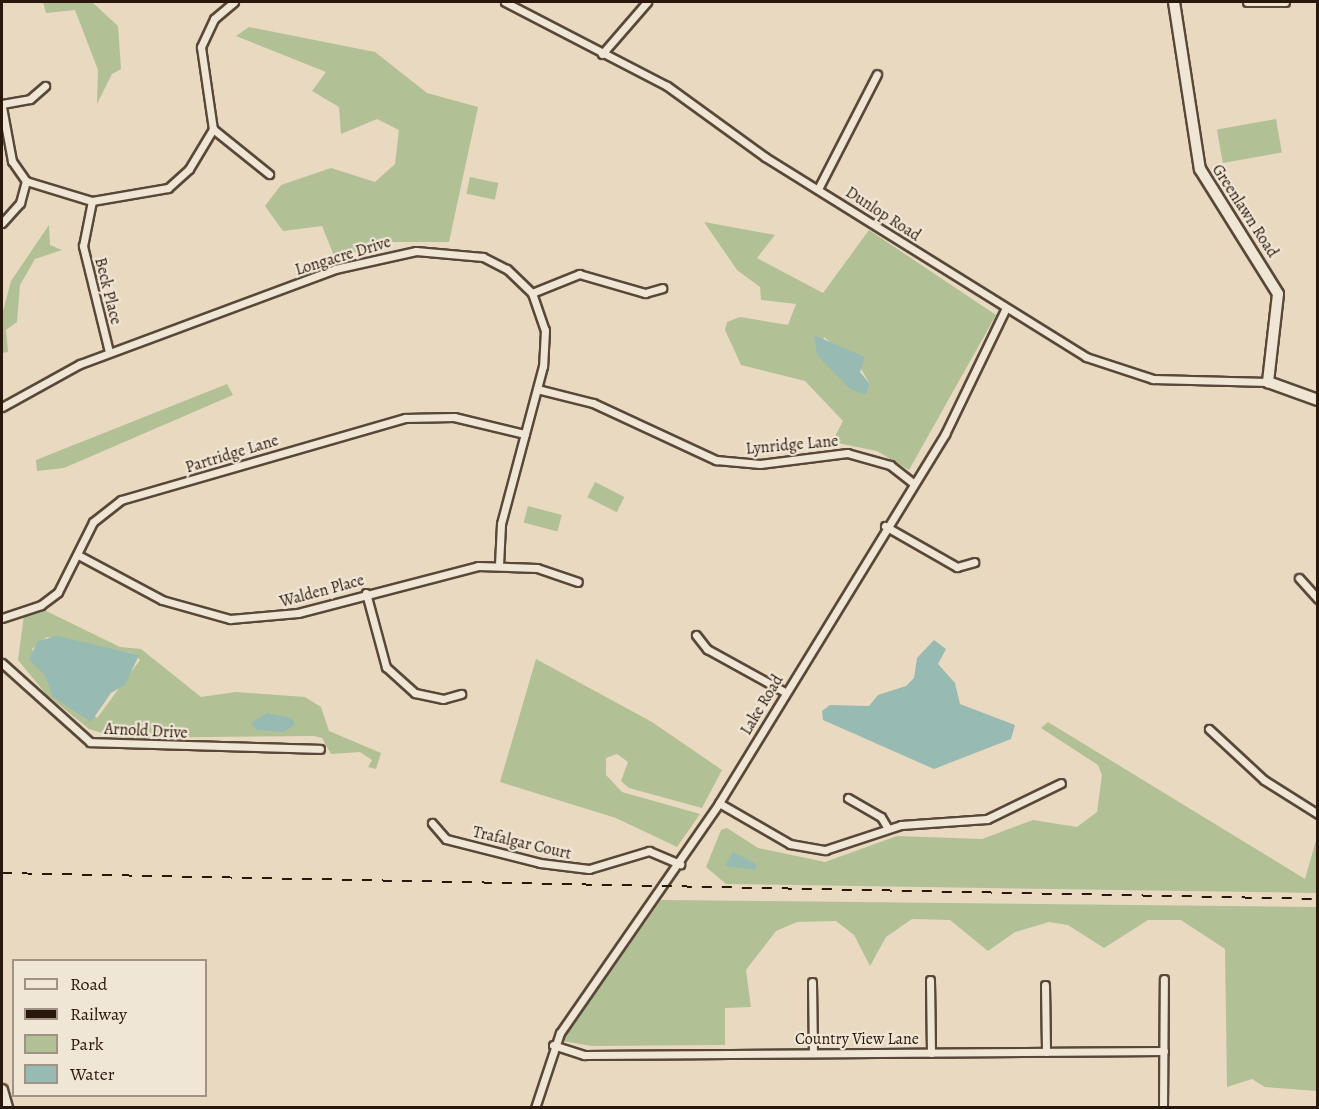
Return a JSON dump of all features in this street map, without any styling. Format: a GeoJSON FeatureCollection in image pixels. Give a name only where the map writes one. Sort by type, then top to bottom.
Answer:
{"type":"FeatureCollection","features":[{"type":"Feature","properties":{"kind":"main road","name":"Greenlawn Road"},"geometry":{"type":"LineString","coordinates":[[1174,2],[1200,169],[1278,294],[1268,382]]}},
{"type":"Feature","properties":{"kind":"main road"},"geometry":{"type":"LineString","coordinates":[[1268,382],[1317,400]]}},
{"type":"Feature","properties":{"kind":"main road"},"geometry":{"type":"LineString","coordinates":[[2,1090],[7,1107]]}},
{"type":"Feature","properties":{"kind":"street"},"geometry":{"type":"LineString","coordinates":[[45,86],[30,99],[2,106],[12,161],[26,181],[92,201],[168,188],[189,169],[213,129],[201,46],[214,20],[234,2]]}},
{"type":"Feature","properties":{"kind":"street","name":"Dunlop Road"},"geometry":{"type":"LineString","coordinates":[[505,2],[667,86],[765,157],[1005,310],[1086,357],[1139,375],[1179,382],[1268,382]]}},
{"type":"Feature","properties":{"kind":"street"},"geometry":{"type":"LineString","coordinates":[[603,54],[647,2]]}},
{"type":"Feature","properties":{"kind":"street"},"geometry":{"type":"LineString","coordinates":[[1247,2],[1286,2]]}},
{"type":"Feature","properties":{"kind":"street"},"geometry":{"type":"LineString","coordinates":[[818,189],[877,74]]}},
{"type":"Feature","properties":{"kind":"street"},"geometry":{"type":"LineString","coordinates":[[213,129],[268,174]]}},
{"type":"Feature","properties":{"kind":"street"},"geometry":{"type":"LineString","coordinates":[[2,224],[20,203],[26,181]]}},
{"type":"Feature","properties":{"kind":"street","name":"Beck Place"},"geometry":{"type":"LineString","coordinates":[[92,201],[83,246],[109,352]]}},
{"type":"Feature","properties":{"kind":"street","name":"Longacre Drive"},"geometry":{"type":"LineString","coordinates":[[2,407],[109,352],[335,269],[397,253],[453,251],[483,257],[507,269],[532,293],[545,330],[537,389],[501,524],[499,565]]}},
{"type":"Feature","properties":{"kind":"street"},"geometry":{"type":"LineString","coordinates":[[532,293],[579,274],[645,293],[662,288]]}},
{"type":"Feature","properties":{"kind":"street","name":"Lake Road"},"geometry":{"type":"LineString","coordinates":[[535,1107],[553,1045],[680,864],[719,803],[885,526],[945,434],[1005,310]]}},
{"type":"Feature","properties":{"kind":"street","name":"Lynridge Lane"},"geometry":{"type":"LineString","coordinates":[[537,389],[593,404],[716,460],[760,464],[847,453],[890,465],[912,482]]}},
{"type":"Feature","properties":{"kind":"street","name":"Partridge Lane"},"geometry":{"type":"LineString","coordinates":[[2,618],[41,605],[58,592],[80,556],[93,522],[121,500],[371,425],[405,418],[454,417],[525,434]]}},
{"type":"Feature","properties":{"kind":"street"},"geometry":{"type":"LineString","coordinates":[[885,526],[957,567],[974,562]]}},
{"type":"Feature","properties":{"kind":"street","name":"Walden Place"},"geometry":{"type":"LineString","coordinates":[[80,556],[162,600],[230,619],[262,619],[462,568],[499,565],[537,568],[578,582]]}},
{"type":"Feature","properties":{"kind":"street"},"geometry":{"type":"LineString","coordinates":[[1299,578],[1317,599]]}},
{"type":"Feature","properties":{"kind":"street"},"geometry":{"type":"LineString","coordinates":[[366,594],[386,667],[415,693],[443,699],[461,694]]}},
{"type":"Feature","properties":{"kind":"street"},"geometry":{"type":"LineString","coordinates":[[696,635],[707,649],[785,692]]}},
{"type":"Feature","properties":{"kind":"street","name":"Arnold Drive"},"geometry":{"type":"LineString","coordinates":[[2,663],[90,742],[320,749]]}},
{"type":"Feature","properties":{"kind":"street"},"geometry":{"type":"LineString","coordinates":[[1209,729],[1264,780],[1317,814]]}},
{"type":"Feature","properties":{"kind":"street"},"geometry":{"type":"LineString","coordinates":[[719,803],[805,848],[855,844],[888,827],[974,822],[1061,783]]}},
{"type":"Feature","properties":{"kind":"street"},"geometry":{"type":"LineString","coordinates":[[848,798],[888,827]]}},
{"type":"Feature","properties":{"kind":"street","name":"Trafalgar Court"},"geometry":{"type":"LineString","coordinates":[[432,823],[446,839],[552,865],[590,869],[649,851],[680,864]]}},
{"type":"Feature","properties":{"kind":"street"},"geometry":{"type":"LineString","coordinates":[[1163,1107],[1164,979]]}},
{"type":"Feature","properties":{"kind":"street"},"geometry":{"type":"LineString","coordinates":[[930,980],[931,1053]]}},
{"type":"Feature","properties":{"kind":"street"},"geometry":{"type":"LineString","coordinates":[[812,982],[813,1052]]}},
{"type":"Feature","properties":{"kind":"street"},"geometry":{"type":"LineString","coordinates":[[1045,986],[1046,1052]]}},
{"type":"Feature","properties":{"kind":"street","name":"Country View Lane"},"geometry":{"type":"LineString","coordinates":[[553,1045],[584,1055],[1164,1051]]}},
{"type":"Feature","properties":{"kind":"green space"},"geometry":{"type":"Polygon","coordinates":[[[43,2],[92,2],[118,26],[121,69],[112,74],[97,104],[98,70],[75,10],[46,13],[43,2]]]}},
{"type":"Feature","properties":{"kind":"green space"},"geometry":{"type":"Polygon","coordinates":[[[249,27],[375,52],[427,93],[478,107],[449,242],[390,242],[335,258],[322,226],[283,231],[265,206],[281,185],[331,168],[375,182],[395,164],[399,130],[377,119],[341,134],[339,107],[312,91],[326,72],[236,36],[249,27]]]}},
{"type":"Feature","properties":{"kind":"green space"},"geometry":{"type":"Polygon","coordinates":[[[1276,119],[1282,152],[1223,163],[1217,129],[1276,119]]]}},
{"type":"Feature","properties":{"kind":"green space"},"geometry":{"type":"Polygon","coordinates":[[[470,177],[498,183],[495,200],[466,194],[470,177]]]}},
{"type":"Feature","properties":{"kind":"green space"},"geometry":{"type":"Polygon","coordinates":[[[704,222],[775,235],[757,258],[823,293],[869,230],[996,315],[909,470],[877,451],[832,442],[843,421],[805,381],[741,365],[725,330],[727,322],[740,317],[788,325],[796,304],[761,300],[760,287],[737,270],[704,222]],[[824,337],[817,355],[866,395],[870,384],[861,369],[824,337]]]}},
{"type":"Feature","properties":{"kind":"green space"},"geometry":{"type":"Polygon","coordinates":[[[49,225],[50,245],[62,250],[35,259],[20,285],[17,322],[6,330],[8,352],[2,353],[2,315],[11,281],[49,225]]]}},
{"type":"Feature","properties":{"kind":"green space"},"geometry":{"type":"Polygon","coordinates":[[[227,384],[233,395],[64,468],[37,471],[36,460],[227,384]]]}},
{"type":"Feature","properties":{"kind":"green space"},"geometry":{"type":"Polygon","coordinates":[[[595,482],[624,497],[617,512],[587,497],[595,482]]]}},
{"type":"Feature","properties":{"kind":"green space"},"geometry":{"type":"Polygon","coordinates":[[[528,506],[562,515],[557,531],[524,522],[528,506]]]}},
{"type":"Feature","properties":{"kind":"green space"},"geometry":{"type":"Polygon","coordinates":[[[42,609],[120,647],[141,649],[201,697],[236,692],[305,697],[321,707],[329,731],[381,753],[376,769],[368,767],[372,760],[360,752],[331,754],[322,738],[314,736],[118,738],[89,729],[46,694],[18,660],[24,615],[42,609]],[[47,637],[32,649],[52,686],[97,718],[140,660],[132,653],[47,637]]]}},
{"type":"Feature","properties":{"kind":"green space"},"geometry":{"type":"Polygon","coordinates":[[[536,659],[652,722],[722,770],[702,808],[629,788],[621,781],[628,762],[617,754],[606,758],[606,775],[622,792],[700,814],[677,847],[616,818],[500,782],[536,659]]]}},
{"type":"Feature","properties":{"kind":"green space"},"geometry":{"type":"Polygon","coordinates":[[[1048,722],[1305,879],[1317,837],[1317,893],[726,884],[706,867],[721,830],[727,828],[758,848],[825,862],[897,836],[982,839],[1033,820],[1077,827],[1097,812],[1102,775],[1098,765],[1041,728],[1048,722]]]}},
{"type":"Feature","properties":{"kind":"green space"},"geometry":{"type":"Polygon","coordinates":[[[661,900],[1317,907],[1317,1091],[1265,1087],[1252,1079],[1227,1087],[1225,949],[1181,920],[1148,920],[1104,948],[1068,925],[1049,922],[1015,932],[988,951],[950,920],[912,919],[886,937],[870,966],[854,935],[836,921],[797,922],[776,931],[746,970],[751,1007],[725,1008],[725,1045],[592,1046],[562,1041],[661,900]]]}},
{"type":"Feature","properties":{"kind":"water"},"geometry":{"type":"Polygon","coordinates":[[[814,335],[865,357],[860,372],[870,384],[866,395],[850,389],[817,355],[814,335]]]}},
{"type":"Feature","properties":{"kind":"water"},"geometry":{"type":"Polygon","coordinates":[[[57,636],[139,655],[125,685],[111,693],[91,722],[52,696],[46,677],[29,659],[38,641],[57,636]]]}},
{"type":"Feature","properties":{"kind":"water"},"geometry":{"type":"Polygon","coordinates":[[[934,640],[946,649],[938,664],[955,683],[960,704],[1015,725],[1011,739],[934,769],[823,720],[822,711],[830,705],[869,706],[878,695],[906,686],[914,678],[917,658],[934,640]]]}},
{"type":"Feature","properties":{"kind":"water"},"geometry":{"type":"Polygon","coordinates":[[[267,713],[292,718],[295,725],[284,732],[256,730],[251,723],[267,713]]]}},
{"type":"Feature","properties":{"kind":"water"},"geometry":{"type":"Polygon","coordinates":[[[733,852],[755,863],[757,870],[725,866],[733,852]]]}},
{"type":"Feature","properties":{"kind":"railway"},"geometry":{"type":"LineString","coordinates":[[2,873],[1318,899]]}}]}
